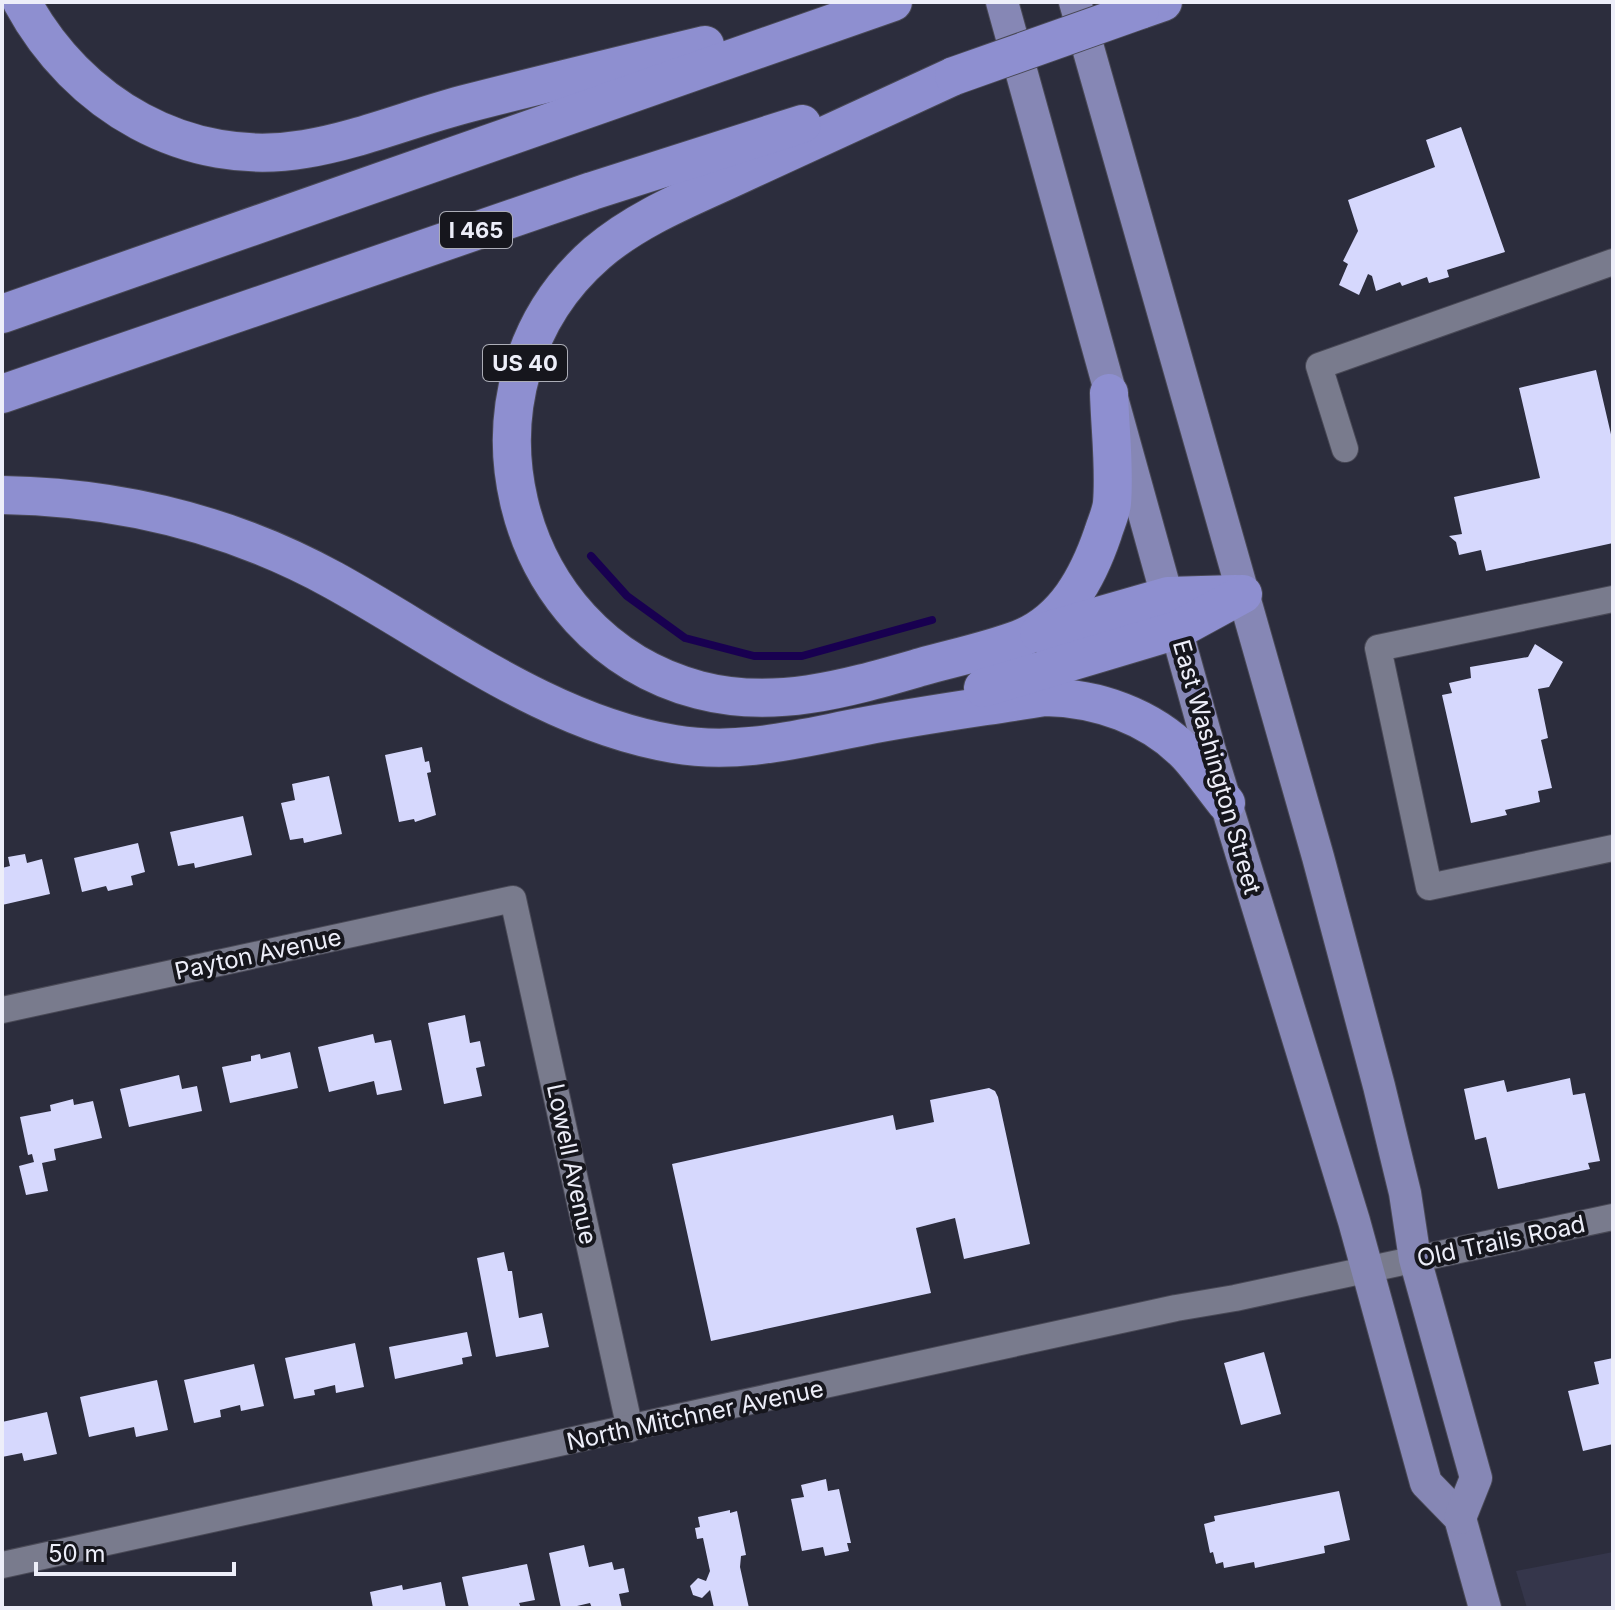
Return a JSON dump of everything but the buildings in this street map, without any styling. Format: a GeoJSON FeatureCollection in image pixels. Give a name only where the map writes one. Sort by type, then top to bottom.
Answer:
{"type":"FeatureCollection","features":[{"type":"Feature","properties":{"kind":"highway"},"geometry":{"type":"LineString","coordinates":[[22,2],[40,33],[67,67],[126,114],[173,138],[222,149],[266,153],[325,145],[466,104],[878,2]]}},
{"type":"Feature","properties":{"kind":"highway"},"geometry":{"type":"LineString","coordinates":[[2,314],[893,2]]}},
{"type":"Feature","properties":{"kind":"highway","name":"I 465"},"geometry":{"type":"LineString","coordinates":[[2,394],[577,196],[954,76],[1152,6]]}},
{"type":"Feature","properties":{"kind":"highway","name":"US 40"},"geometry":{"type":"LineString","coordinates":[[954,76],[666,209],[630,229],[597,254],[568,284],[532,345],[513,416],[512,464],[528,533],[556,589],[581,620],[614,649],[648,670],[679,684],[736,698],[794,697],[835,690],[1021,638],[1060,613],[1081,583],[1098,549],[1112,505],[1109,393]]}},
{"type":"Feature","properties":{"kind":"highway"},"geometry":{"type":"LineString","coordinates":[[2,495],[54,496],[127,506],[248,541],[334,581],[515,686],[601,724],[648,738],[699,747],[766,746],[859,727],[1045,697],[1063,697],[1135,717],[1156,728],[1189,756],[1226,803]]}},
{"type":"Feature","properties":{"kind":"highway"},"geometry":{"type":"LineString","coordinates":[[1021,638],[1172,613],[1243,594]]}},
{"type":"Feature","properties":{"kind":"highway"},"geometry":{"type":"LineString","coordinates":[[859,727],[1040,670],[1172,613]]}},
{"type":"Feature","properties":{"kind":"main road","name":"East Washington Street"},"geometry":{"type":"LineString","coordinates":[[1002,2],[1226,803],[1390,1264],[1476,1478],[1460,1518]]}},
{"type":"Feature","properties":{"kind":"main road","name":"East Washington Street"},"geometry":{"type":"LineString","coordinates":[[1075,2],[1318,857],[1379,1086],[1405,1193],[1390,1264],[1426,1483],[1460,1518],[1485,1608]]}},
{"type":"Feature","properties":{"kind":"street"},"geometry":{"type":"LineString","coordinates":[[1345,449],[1319,366],[1613,262]]}},
{"type":"Feature","properties":{"kind":"street"},"geometry":{"type":"LineString","coordinates":[[1613,599],[1378,648],[1429,887],[1613,848]]}},
{"type":"Feature","properties":{"kind":"street","name":"Payton Avenue"},"geometry":{"type":"LineString","coordinates":[[2,1010],[513,899]]}},
{"type":"Feature","properties":{"kind":"street","name":"Lowell Avenue"},"geometry":{"type":"LineString","coordinates":[[513,899],[630,1429]]}},
{"type":"Feature","properties":{"kind":"street","name":"Old Trails Road"},"geometry":{"type":"LineString","coordinates":[[1390,1264],[1613,1217]]}},
{"type":"Feature","properties":{"kind":"street","name":"North Mitchner Avenue"},"geometry":{"type":"LineString","coordinates":[[2,1565],[1390,1264]]}},
{"type":"Feature","properties":{"kind":"shaded area"},"geometry":{"type":"Polygon","coordinates":[[[1613,1552],[1613,1608],[1527,1608],[1516,1571],[1613,1552]]]}},
{"type":"Feature","properties":{"kind":"waterway"},"geometry":{"type":"LineString","coordinates":[[591,556],[627,596],[685,638],[754,656],[802,656],[932,620]]}}]}
